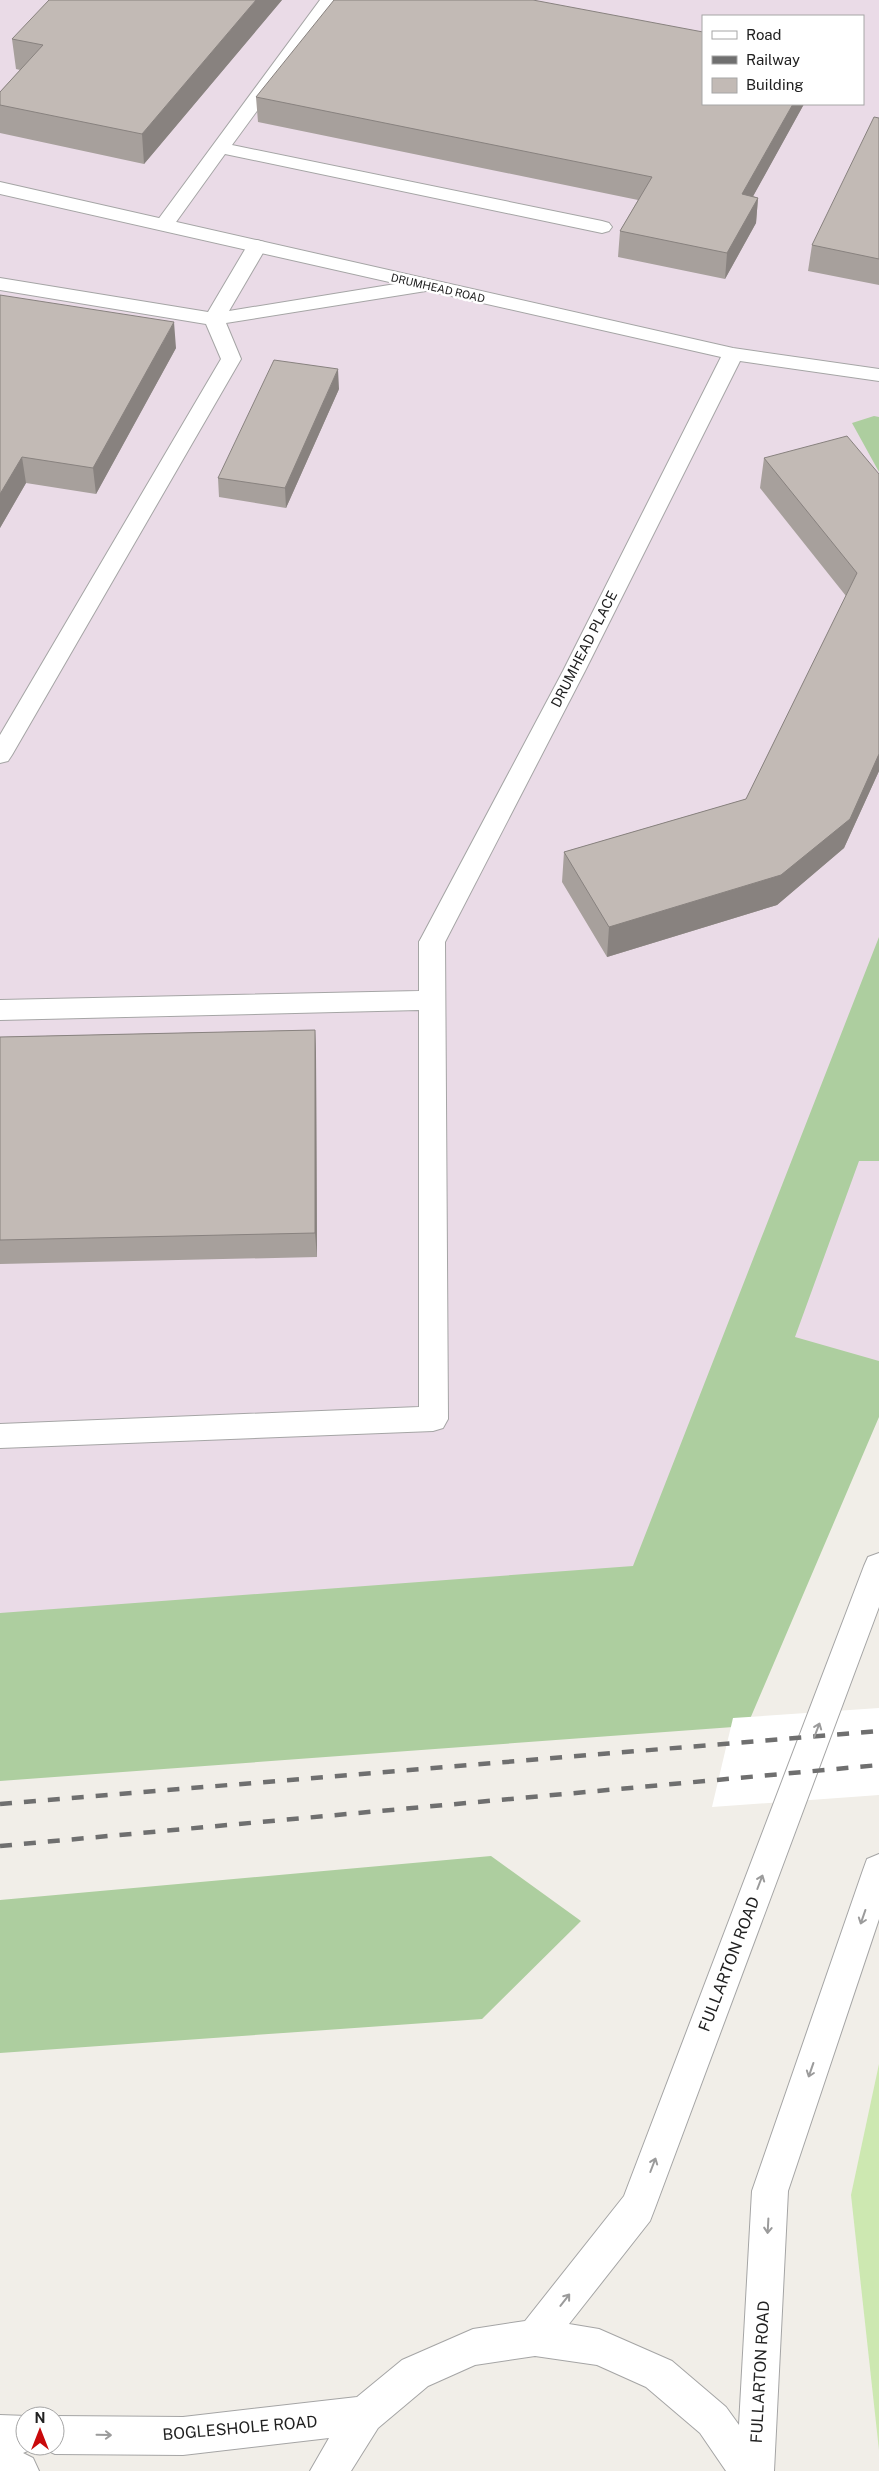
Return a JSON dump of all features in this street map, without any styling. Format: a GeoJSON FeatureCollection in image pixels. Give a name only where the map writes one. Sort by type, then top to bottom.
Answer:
{"type":"FeatureCollection","features":[{"type":"Feature","properties":{"kind":"street"},"geometry":{"type":"LineString","coordinates":[[164,225],[329,0]]}},
{"type":"Feature","properties":{"kind":"street"},"geometry":{"type":"LineString","coordinates":[[221,148],[602,227]]}},
{"type":"Feature","properties":{"kind":"street","name":"DRUMHEAD ROAD"},"geometry":{"type":"LineString","coordinates":[[0,188],[733,354],[879,375]]}},
{"type":"Feature","properties":{"kind":"street"},"geometry":{"type":"LineString","coordinates":[[214,319],[257,246]]}},
{"type":"Feature","properties":{"kind":"street"},"geometry":{"type":"LineString","coordinates":[[0,284],[214,319],[426,285]]}},
{"type":"Feature","properties":{"kind":"street"},"geometry":{"type":"LineString","coordinates":[[0,755],[231,359],[214,319]]}},
{"type":"Feature","properties":{"kind":"street","name":"DRUMHEAD PLACE"},"geometry":{"type":"LineString","coordinates":[[432,1000],[432,942],[578,662],[733,354]]}},
{"type":"Feature","properties":{"kind":"street"},"geometry":{"type":"LineString","coordinates":[[0,1010],[432,1000],[433,1419],[0,1436]]}},
{"type":"Feature","properties":{"kind":"street","name":"FULLARTON ROAD"},"geometry":{"type":"LineString","coordinates":[[535,2338],[637,2208],[879,1566]]}},
{"type":"Feature","properties":{"kind":"street","name":"FULLARTON ROAD"},"geometry":{"type":"LineString","coordinates":[[755,2471],[770,2191],[879,1870]]}},
{"type":"Feature","properties":{"kind":"street"},"geometry":{"type":"LineString","coordinates":[[329,2471],[365,2415],[415,2373],[473,2347],[535,2338],[599,2347],[659,2374],[713,2420],[749,2471]]}},
{"type":"Feature","properties":{"kind":"street","name":"BOGLESHOLE ROAD"},"geometry":{"type":"LineString","coordinates":[[65,2435],[183,2436],[365,2415]]}},
{"type":"Feature","properties":{"kind":"street"},"geometry":{"type":"LineString","coordinates":[[0,2434],[15,2434]]}},
{"type":"Feature","properties":{"kind":"street"},"geometry":{"type":"LineString","coordinates":[[0,2461],[20,2471]]}},
{"type":"Feature","properties":{"kind":"shaded area"},"geometry":{"type":"Polygon","coordinates":[[[0,0],[879,0],[879,1375],[797,1604],[0,1623],[0,0]]]}},
{"type":"Feature","properties":{"kind":"green space"},"geometry":{"type":"Polygon","coordinates":[[[874,416],[879,417],[879,472],[852,423],[874,416]]]}},
{"type":"Feature","properties":{"kind":"green space"},"geometry":{"type":"Polygon","coordinates":[[[879,937],[879,1161],[859,1161],[795,1337],[879,1361],[879,1417],[747,1726],[0,1781],[0,1613],[633,1566],[879,937]]]}},
{"type":"Feature","properties":{"kind":"green space"},"geometry":{"type":"Polygon","coordinates":[[[491,1856],[581,1921],[482,2019],[0,2053],[0,1900],[491,1856]]]}},
{"type":"Feature","properties":{"kind":"green space"},"geometry":{"type":"Polygon","coordinates":[[[879,2064],[879,2450],[851,2195],[879,2064]]]}},
{"type":"Feature","properties":{"kind":"pier"},"geometry":{"type":"Polygon","coordinates":[[[879,1708],[879,1795],[712,1807],[733,1718],[879,1708]]]}},
{"type":"Feature","properties":{"kind":"building"},"geometry":{"type":"Polygon","coordinates":[[[49,0],[256,0],[142,134],[0,105],[0,92],[43,45],[12,39],[49,0]]]}},
{"type":"Feature","properties":{"kind":"building"},"geometry":{"type":"Polygon","coordinates":[[[334,0],[533,0],[702,32],[702,105],[792,105],[742,194],[758,198],[727,253],[620,231],[652,177],[256,97],[334,0]]]}},
{"type":"Feature","properties":{"kind":"building"},"geometry":{"type":"Polygon","coordinates":[[[874,117],[879,118],[879,259],[812,245],[874,117]]]}},
{"type":"Feature","properties":{"kind":"building"},"geometry":{"type":"Polygon","coordinates":[[[0,295],[174,322],[93,468],[22,457],[0,494],[0,295]]]}},
{"type":"Feature","properties":{"kind":"building"},"geometry":{"type":"Polygon","coordinates":[[[274,360],[338,369],[285,488],[218,478],[274,360]]]}},
{"type":"Feature","properties":{"kind":"building"},"geometry":{"type":"Polygon","coordinates":[[[847,436],[879,474],[879,754],[850,819],[781,875],[609,927],[564,852],[746,799],[857,573],[764,458],[847,436]]]}},
{"type":"Feature","properties":{"kind":"building"},"geometry":{"type":"Polygon","coordinates":[[[315,1030],[315,1233],[0,1240],[0,1037],[315,1030]]]}},
{"type":"Feature","properties":{"kind":"railway"},"geometry":{"type":"LineString","coordinates":[[0,1804],[879,1731]]}},
{"type":"Feature","properties":{"kind":"railway"},"geometry":{"type":"LineString","coordinates":[[0,1846],[879,1765]]}}]}
